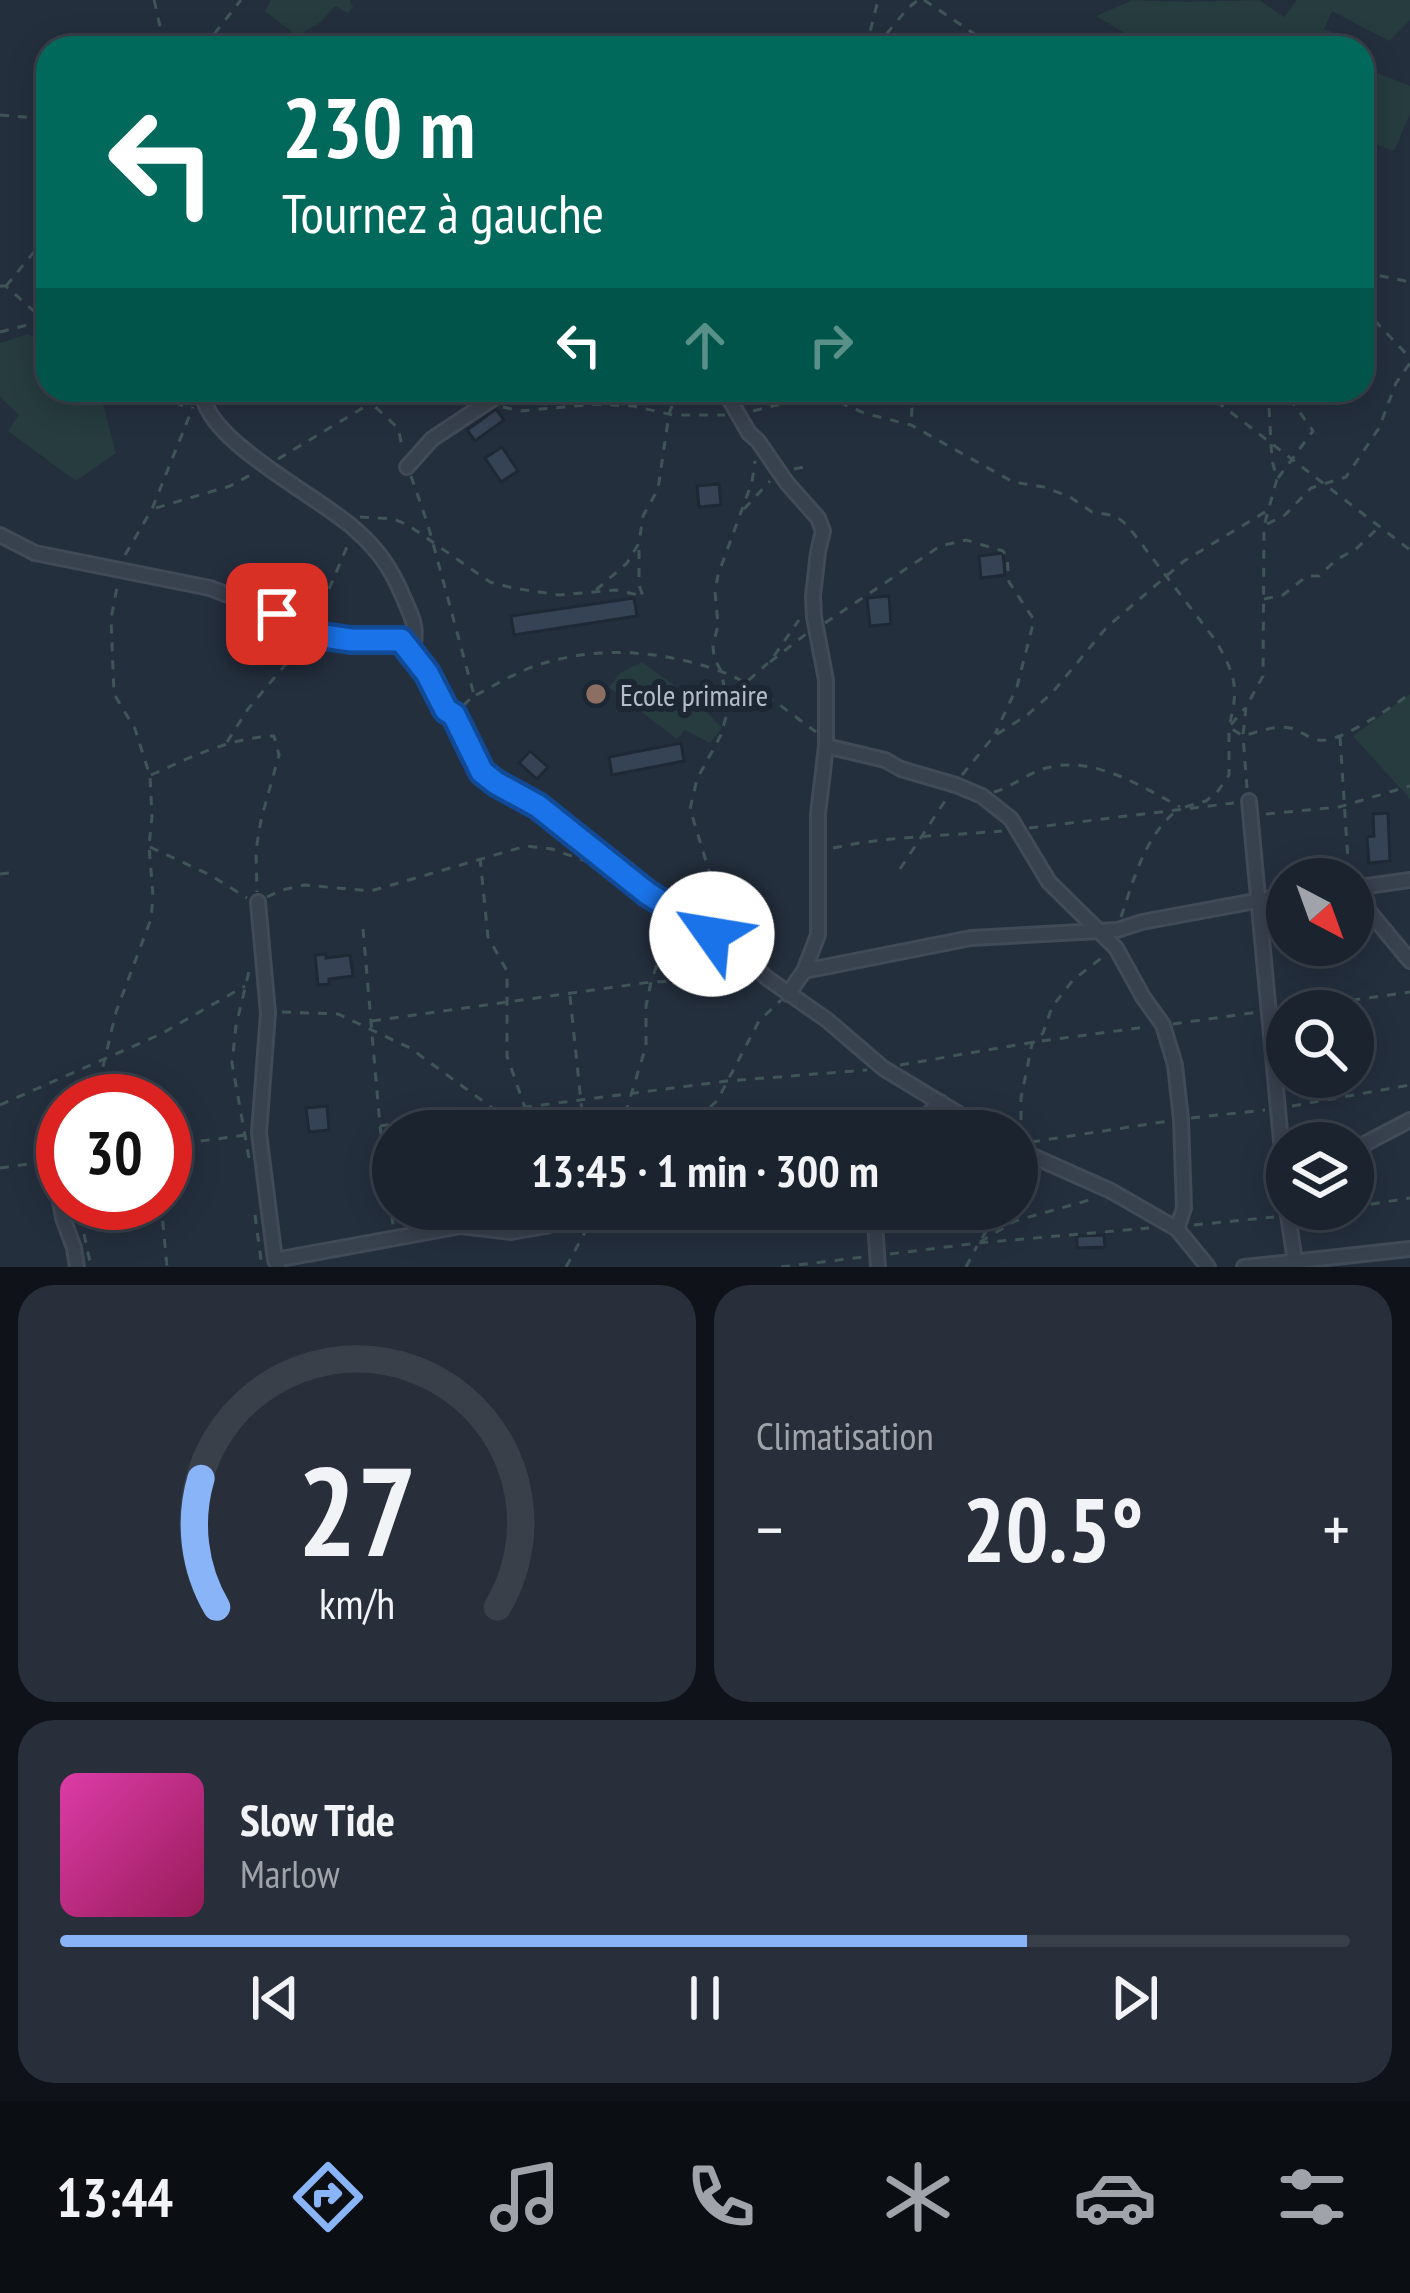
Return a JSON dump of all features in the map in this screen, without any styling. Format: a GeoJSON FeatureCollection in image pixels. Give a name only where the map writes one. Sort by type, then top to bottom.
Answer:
{"type":"FeatureCollection","features":[{"type":"Feature","properties":{"kind":"street"},"geometry":{"type":"LineString","coordinates":[[200,402],[218,426],[339,517],[388,562],[418,630],[412,654]]}},
{"type":"Feature","properties":{"kind":"street"},"geometry":{"type":"LineString","coordinates":[[407,467],[432,440],[489,402]]}},
{"type":"Feature","properties":{"kind":"street"},"geometry":{"type":"LineString","coordinates":[[730,402],[823,531],[813,596],[826,680],[826,746],[818,814],[818,935],[804,971],[788,994]]}},
{"type":"Feature","properties":{"kind":"street"},"geometry":{"type":"LineString","coordinates":[[0,535],[35,553],[210,588],[277,614],[310,634],[401,640],[427,673],[446,710],[454,715],[482,772],[538,806],[647,893],[734,947],[883,1068],[953,1110]]}},
{"type":"Feature","properties":{"kind":"street"},"geometry":{"type":"LineString","coordinates":[[826,746],[885,760],[982,796],[1011,819],[1049,881],[1116,949],[1163,1025],[1175,1065],[1184,1208],[1178,1229]]}},
{"type":"Feature","properties":{"kind":"street"},"geometry":{"type":"LineString","coordinates":[[1249,806],[1279,1122]]}},
{"type":"Feature","properties":{"kind":"street"},"geometry":{"type":"LineString","coordinates":[[1374,886],[1410,880]]}},
{"type":"Feature","properties":{"kind":"street"},"geometry":{"type":"LineString","coordinates":[[804,971],[970,938],[1102,932],[1266,898]]}},
{"type":"Feature","properties":{"kind":"street"},"geometry":{"type":"LineString","coordinates":[[257,902],[268,1013],[259,1132],[271,1265],[439,1230]]}},
{"type":"Feature","properties":{"kind":"street"},"geometry":{"type":"LineString","coordinates":[[1374,916],[1410,961]]}},
{"type":"Feature","properties":{"kind":"street"},"geometry":{"type":"LineString","coordinates":[[932,1110],[940,1102]]}},
{"type":"Feature","properties":{"kind":"street"},"geometry":{"type":"LineString","coordinates":[[1374,1139],[1410,1120]]}},
{"type":"Feature","properties":{"kind":"street"},"geometry":{"type":"LineString","coordinates":[[1038,1157],[1178,1229],[1208,1267]]}},
{"type":"Feature","properties":{"kind":"street"},"geometry":{"type":"LineString","coordinates":[[68,1230],[77,1267]]}},
{"type":"Feature","properties":{"kind":"street"},"geometry":{"type":"LineString","coordinates":[[876,1230],[878,1261]]}},
{"type":"Feature","properties":{"kind":"street"},"geometry":{"type":"LineString","coordinates":[[1290,1230],[1294,1262]]}},
{"type":"Feature","properties":{"kind":"street"},"geometry":{"type":"LineString","coordinates":[[1244,1267],[1410,1249]]}},
{"type":"Feature","properties":{"kind":"path"},"geometry":{"type":"LineString","coordinates":[[154,0],[163,36]]}},
{"type":"Feature","properties":{"kind":"path"},"geometry":{"type":"LineString","coordinates":[[212,36],[241,0]]}},
{"type":"Feature","properties":{"kind":"path"},"geometry":{"type":"LineString","coordinates":[[869,36],[878,0]]}},
{"type":"Feature","properties":{"kind":"path"},"geometry":{"type":"LineString","coordinates":[[885,36],[921,0],[977,36]]}},
{"type":"Feature","properties":{"kind":"path"},"geometry":{"type":"LineString","coordinates":[[0,115],[36,118]]}},
{"type":"Feature","properties":{"kind":"path"},"geometry":{"type":"LineString","coordinates":[[36,249],[3,286],[36,314]]}},
{"type":"Feature","properties":{"kind":"path"},"geometry":{"type":"LineString","coordinates":[[1374,274],[1410,282]]}},
{"type":"Feature","properties":{"kind":"path"},"geometry":{"type":"LineString","coordinates":[[1264,526],[1285,515],[1311,488],[1346,477],[1379,428],[1410,360],[1374,320]]}},
{"type":"Feature","properties":{"kind":"path"},"geometry":{"type":"LineString","coordinates":[[0,332],[36,324]]}},
{"type":"Feature","properties":{"kind":"path"},"geometry":{"type":"LineString","coordinates":[[100,1074],[116,1012],[151,919],[153,896],[150,776],[135,729],[114,694],[111,619],[122,560],[152,509],[197,402]]}},
{"type":"Feature","properties":{"kind":"path"},"geometry":{"type":"LineString","coordinates":[[367,402],[398,428],[474,695]]}},
{"type":"Feature","properties":{"kind":"path"},"geometry":{"type":"LineString","coordinates":[[489,402],[520,411],[597,404],[669,414],[736,415],[789,402]]}},
{"type":"Feature","properties":{"kind":"path"},"geometry":{"type":"LineString","coordinates":[[339,517],[394,519],[490,582],[513,589],[559,595],[616,590],[643,596],[639,543],[643,516],[658,489],[674,402]]}},
{"type":"Feature","properties":{"kind":"path"},"geometry":{"type":"LineString","coordinates":[[842,402],[911,425],[1013,482],[1044,487],[1092,512],[1117,516],[1202,621],[1227,661],[1237,694],[1229,728],[1243,736],[1291,728],[1308,738],[1327,740],[1410,694]]}},
{"type":"Feature","properties":{"kind":"path"},"geometry":{"type":"LineString","coordinates":[[911,425],[912,402]]}},
{"type":"Feature","properties":{"kind":"path"},"geometry":{"type":"LineString","coordinates":[[1218,402],[1410,550]]}},
{"type":"Feature","properties":{"kind":"path"},"geometry":{"type":"LineString","coordinates":[[1268,402],[1277,479]]}},
{"type":"Feature","properties":{"kind":"path"},"geometry":{"type":"LineString","coordinates":[[1249,806],[1243,736],[1246,707],[1263,676],[1266,511],[1277,479],[1312,431],[1291,402]]}},
{"type":"Feature","properties":{"kind":"path"},"geometry":{"type":"LineString","coordinates":[[152,509],[230,486],[371,403]]}},
{"type":"Feature","properties":{"kind":"path"},"geometry":{"type":"LineString","coordinates":[[728,707],[714,658],[715,592],[752,482],[758,441]]}},
{"type":"Feature","properties":{"kind":"path"},"geometry":{"type":"LineString","coordinates":[[994,736],[1052,693],[1107,627],[1184,561],[1266,511]]}},
{"type":"Feature","properties":{"kind":"path"},"geometry":{"type":"LineString","coordinates":[[1262,599],[1283,596],[1307,577],[1319,576],[1380,526]]}},
{"type":"Feature","properties":{"kind":"path"},"geometry":{"type":"LineString","coordinates":[[734,947],[690,809],[697,779],[722,735],[732,695],[817,628],[940,545],[966,540],[985,544],[1003,551],[1010,582],[1034,620],[1017,687],[994,736],[900,869]]}},
{"type":"Feature","properties":{"kind":"path"},"geometry":{"type":"LineString","coordinates":[[595,592],[627,562],[639,543]]}},
{"type":"Feature","properties":{"kind":"path"},"geometry":{"type":"LineString","coordinates":[[770,662],[813,596]]}},
{"type":"Feature","properties":{"kind":"path"},"geometry":{"type":"LineString","coordinates":[[454,715],[474,695],[534,666],[583,654],[654,653],[721,671],[743,682],[818,734],[826,746]]}},
{"type":"Feature","properties":{"kind":"path"},"geometry":{"type":"LineString","coordinates":[[1340,734],[1348,858]]}},
{"type":"Feature","properties":{"kind":"path"},"geometry":{"type":"LineString","coordinates":[[150,776],[215,746],[274,736],[279,755],[256,850],[257,902]]}},
{"type":"Feature","properties":{"kind":"path"},"geometry":{"type":"LineString","coordinates":[[982,796],[1047,768],[1093,766],[1181,808]]}},
{"type":"Feature","properties":{"kind":"path"},"geometry":{"type":"LineString","coordinates":[[820,851],[872,839],[919,839],[1219,805],[1249,806],[1268,814],[1344,806],[1410,786]]}},
{"type":"Feature","properties":{"kind":"path"},"geometry":{"type":"LineString","coordinates":[[1205,801],[1249,806]]}},
{"type":"Feature","properties":{"kind":"path"},"geometry":{"type":"LineString","coordinates":[[149,846],[257,902],[304,885],[370,891],[526,845],[590,863]]}},
{"type":"Feature","properties":{"kind":"path"},"geometry":{"type":"LineString","coordinates":[[480,858],[488,938],[507,971],[507,1056],[526,1110]]}},
{"type":"Feature","properties":{"kind":"path"},"geometry":{"type":"LineString","coordinates":[[0,874],[18,872]]}},
{"type":"Feature","properties":{"kind":"path"},"geometry":{"type":"LineString","coordinates":[[626,1110],[646,1046],[651,982],[676,911]]}},
{"type":"Feature","properties":{"kind":"path"},"geometry":{"type":"LineString","coordinates":[[363,929],[395,1238]]}},
{"type":"Feature","properties":{"kind":"path"},"geometry":{"type":"LineString","coordinates":[[250,967],[232,1064],[252,1169]]}},
{"type":"Feature","properties":{"kind":"path"},"geometry":{"type":"LineString","coordinates":[[372,1021],[651,982],[766,977]]}},
{"type":"Feature","properties":{"kind":"path"},"geometry":{"type":"LineString","coordinates":[[0,1105],[161,1034],[247,985]]}},
{"type":"Feature","properties":{"kind":"path"},"geometry":{"type":"LineString","coordinates":[[570,993],[582,1110]]}},
{"type":"Feature","properties":{"kind":"path"},"geometry":{"type":"LineString","coordinates":[[706,1110],[717,1101],[759,1021],[788,994]]}},
{"type":"Feature","properties":{"kind":"path"},"geometry":{"type":"LineString","coordinates":[[239,1016],[338,1013],[410,1048],[495,1110]]}},
{"type":"Feature","properties":{"kind":"path"},"geometry":{"type":"LineString","coordinates":[[1038,1143],[1410,1085]]}},
{"type":"Feature","properties":{"kind":"path"},"geometry":{"type":"LineString","coordinates":[[192,1142],[259,1132]]}},
{"type":"Feature","properties":{"kind":"path"},"geometry":{"type":"LineString","coordinates":[[0,1168],[36,1163]]}},
{"type":"Feature","properties":{"kind":"path"},"geometry":{"type":"LineString","coordinates":[[978,1243],[1015,1221],[1111,1191]]}},
{"type":"Feature","properties":{"kind":"path"},"geometry":{"type":"LineString","coordinates":[[1374,1204],[1410,1198]]}},
{"type":"Feature","properties":{"kind":"path"},"geometry":{"type":"LineString","coordinates":[[255,1206],[271,1265]]}},
{"type":"Feature","properties":{"kind":"path"},"geometry":{"type":"LineString","coordinates":[[781,1267],[878,1261],[978,1243],[1178,1229],[1266,1213]]}},
{"type":"Feature","properties":{"kind":"path"},"geometry":{"type":"LineString","coordinates":[[164,1230],[167,1267]]}},
{"type":"Feature","properties":{"kind":"path"},"geometry":{"type":"LineString","coordinates":[[566,1267],[584,1230]]}},
{"type":"Feature","properties":{"kind":"path"},"geometry":{"type":"LineString","coordinates":[[966,1267],[986,1230]]}},
{"type":"Feature","properties":{"kind":"green space"},"geometry":{"type":"Polygon","coordinates":[[[271,0],[350,0],[353,7],[348,13],[335,6],[321,22],[297,36],[265,11],[271,0]]]}},
{"type":"Feature","properties":{"kind":"green space"},"geometry":{"type":"Polygon","coordinates":[[[1133,0],[1259,0],[1284,17],[1297,0],[1410,0],[1410,20],[1389,41],[1332,11],[1324,29],[1342,36],[1130,36],[1096,16],[1133,0]]]}},
{"type":"Feature","properties":{"kind":"green space"},"geometry":{"type":"Polygon","coordinates":[[[1374,72],[1410,86],[1410,114],[1394,151],[1374,144],[1374,72]]]}},
{"type":"Feature","properties":{"kind":"green space"},"geometry":{"type":"Polygon","coordinates":[[[28,334],[36,339],[36,402],[102,402],[116,453],[76,481],[8,431],[19,415],[0,397],[0,343],[28,334]]]}},
{"type":"Feature","properties":{"kind":"green space"},"geometry":{"type":"Polygon","coordinates":[[[642,662],[697,702],[722,728],[710,743],[685,730],[677,739],[609,687],[620,673],[642,662]]]}},
{"type":"Feature","properties":{"kind":"green space"},"geometry":{"type":"Polygon","coordinates":[[[1410,694],[1410,799],[1353,736],[1410,694]]]}},
{"type":"Feature","properties":{"kind":"building"},"geometry":{"type":"Polygon","coordinates":[[[496,409],[504,420],[475,441],[467,430],[496,409]]]}},
{"type":"Feature","properties":{"kind":"building"},"geometry":{"type":"Polygon","coordinates":[[[502,447],[518,471],[501,482],[485,458],[502,447]]]}},
{"type":"Feature","properties":{"kind":"building"},"geometry":{"type":"Polygon","coordinates":[[[719,484],[721,505],[699,507],[697,486],[719,484]]]}},
{"type":"Feature","properties":{"kind":"building"},"geometry":{"type":"Polygon","coordinates":[[[1003,553],[1005,575],[981,578],[979,556],[1003,553]]]}},
{"type":"Feature","properties":{"kind":"building"},"geometry":{"type":"Polygon","coordinates":[[[889,596],[891,624],[870,626],[867,598],[889,596]]]}},
{"type":"Feature","properties":{"kind":"building"},"geometry":{"type":"Polygon","coordinates":[[[634,598],[637,616],[514,635],[511,616],[634,598]]]}},
{"type":"Feature","properties":{"kind":"building"},"geometry":{"type":"Polygon","coordinates":[[[681,743],[684,761],[612,775],[609,757],[681,743]]]}},
{"type":"Feature","properties":{"kind":"building"},"geometry":{"type":"Polygon","coordinates":[[[530,751],[548,767],[537,779],[519,763],[530,751]]]}},
{"type":"Feature","properties":{"kind":"building"},"geometry":{"type":"Polygon","coordinates":[[[1388,813],[1390,861],[1374,863],[1369,858],[1367,837],[1374,836],[1373,814],[1388,813]]]}},
{"type":"Feature","properties":{"kind":"building"},"geometry":{"type":"Polygon","coordinates":[[[326,954],[326,958],[350,955],[353,976],[318,985],[315,955],[326,954]]]}},
{"type":"Feature","properties":{"kind":"building"},"geometry":{"type":"Polygon","coordinates":[[[327,1106],[329,1130],[309,1132],[306,1108],[327,1106]]]}},
{"type":"Feature","properties":{"kind":"building"},"geometry":{"type":"Polygon","coordinates":[[[1104,1235],[1105,1247],[1077,1248],[1077,1236],[1104,1235]]]}},
{"type":"Feature","properties":{"kind":"place","name":"Ecole primaire"},"geometry":{"type":"Point","coordinates":[596,694]}},
{"type":"Feature","properties":{"kind":"route"},"geometry":{"type":"LineString","coordinates":[[277,614],[310,634],[401,640],[427,673],[446,710],[454,715],[482,772],[538,806],[647,893],[712,934]]}}]}
